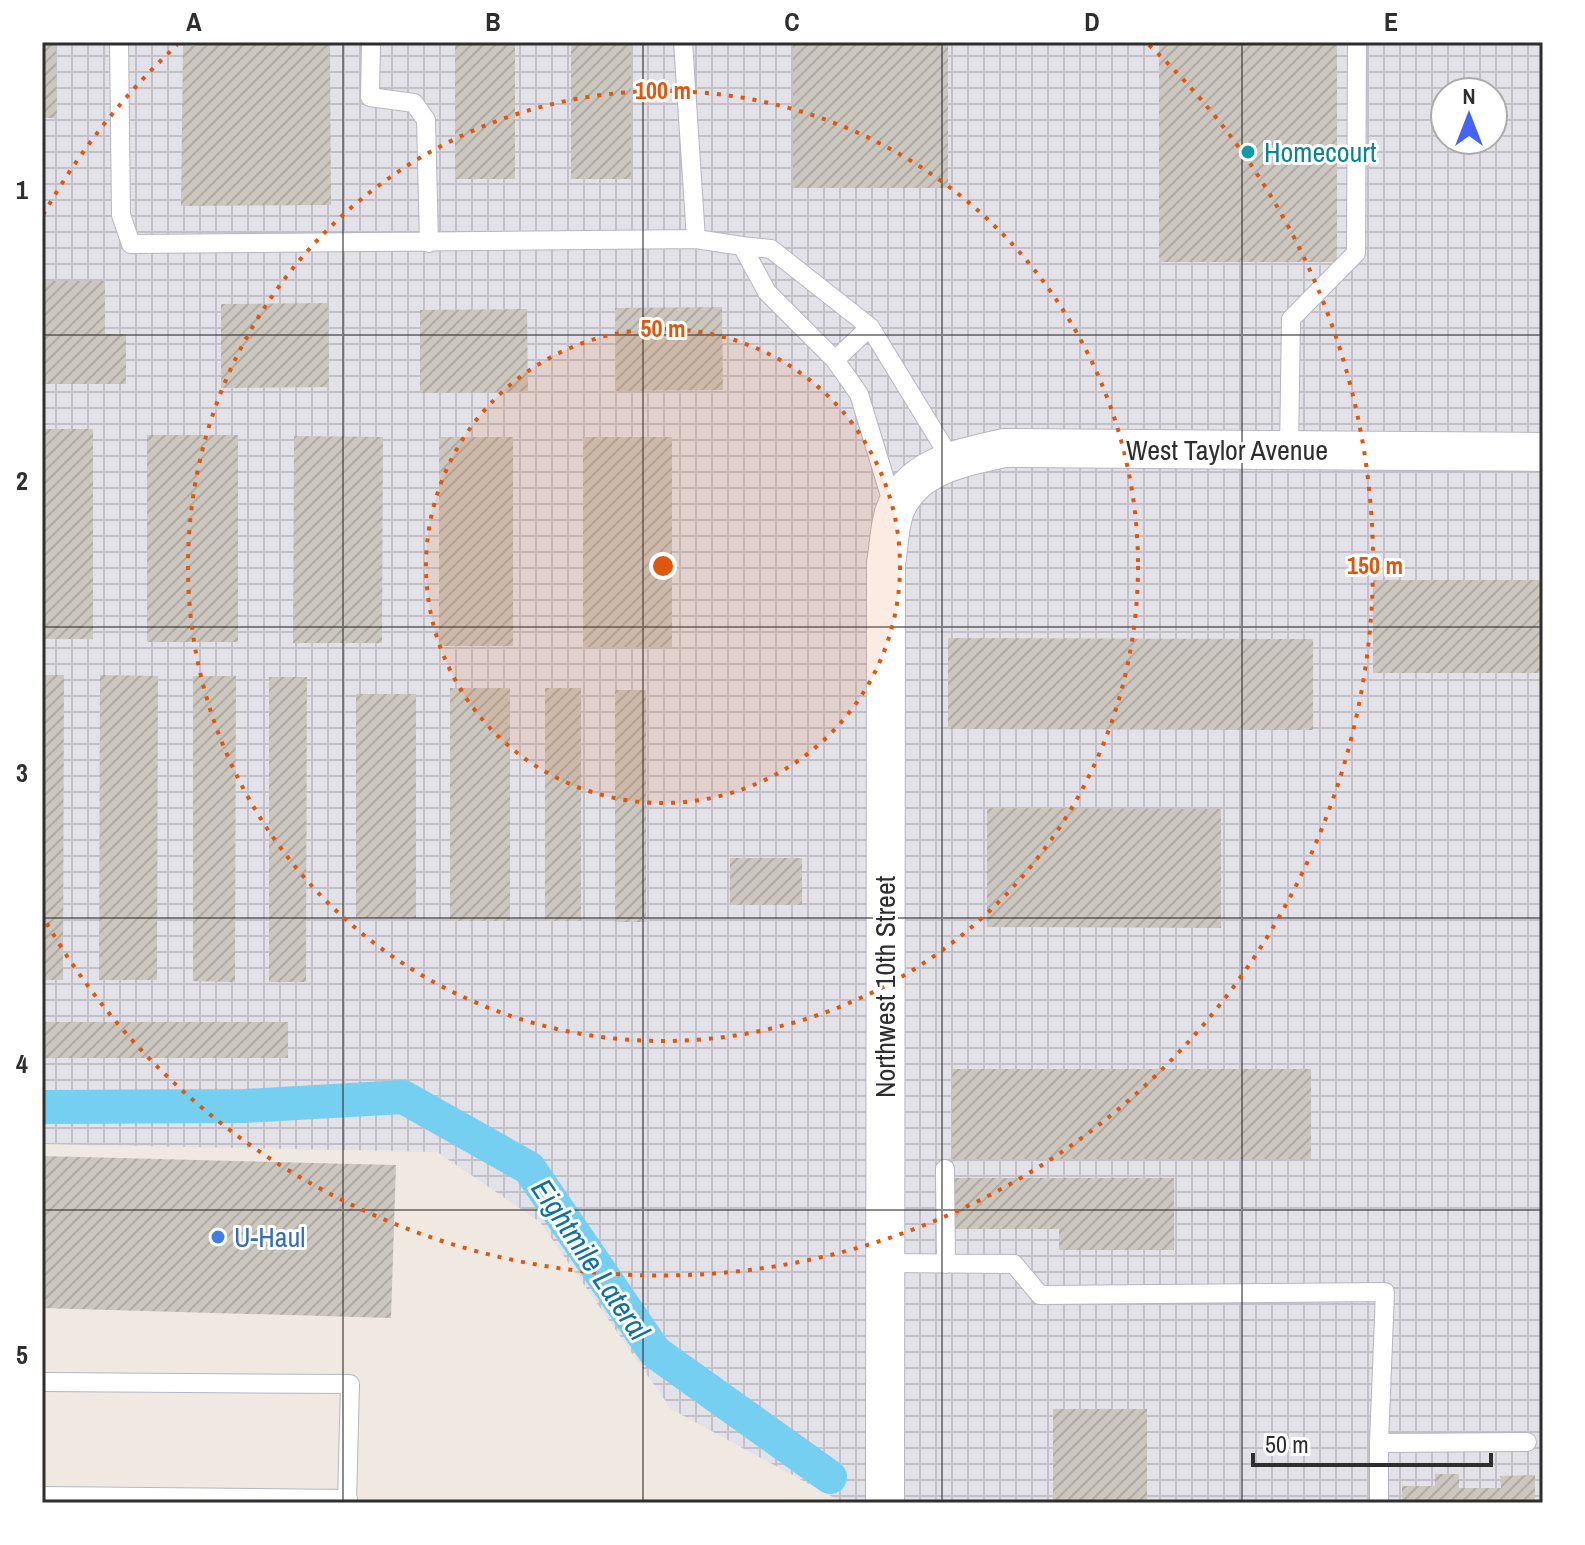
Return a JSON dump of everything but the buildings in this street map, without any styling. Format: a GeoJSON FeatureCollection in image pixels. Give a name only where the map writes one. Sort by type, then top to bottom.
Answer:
{"type":"FeatureCollection","features":[{"type":"Feature","properties":{"kind":"street","name":"West Taylor Avenue"},"geometry":{"type":"LineString","coordinates":[[916,478],[952,461],[1004,448],[1543,452]]}},
{"type":"Feature","properties":{"kind":"street","name":"Northwest 10th Street"},"geometry":{"type":"LineString","coordinates":[[885,1503],[886,563],[895,512],[916,478]]}},
{"type":"Feature","properties":{"kind":"lane"},"geometry":{"type":"LineString","coordinates":[[119,42],[121,215],[131,244],[696,239],[771,249],[870,327],[952,461]]}},
{"type":"Feature","properties":{"kind":"lane"},"geometry":{"type":"LineString","coordinates":[[371,42],[370,97],[414,103],[426,120],[429,243]]}},
{"type":"Feature","properties":{"kind":"lane"},"geometry":{"type":"LineString","coordinates":[[683,42],[696,239]]}},
{"type":"Feature","properties":{"kind":"lane"},"geometry":{"type":"LineString","coordinates":[[1289,450],[1291,319],[1356,253],[1357,42]]}},
{"type":"Feature","properties":{"kind":"lane"},"geometry":{"type":"LineString","coordinates":[[742,246],[767,292],[835,360],[859,394],[895,512]]}},
{"type":"Feature","properties":{"kind":"lane"},"geometry":{"type":"LineString","coordinates":[[835,360],[870,327]]}},
{"type":"Feature","properties":{"kind":"lane"},"geometry":{"type":"LineString","coordinates":[[945,1169],[946,1264]]}},
{"type":"Feature","properties":{"kind":"lane"},"geometry":{"type":"LineString","coordinates":[[885,1263],[1014,1264],[1040,1295],[1385,1292],[1379,1503]]}},
{"type":"Feature","properties":{"kind":"lane"},"geometry":{"type":"LineString","coordinates":[[42,1382],[350,1384],[348,1501],[42,1496]]}},
{"type":"Feature","properties":{"kind":"lane"},"geometry":{"type":"LineString","coordinates":[[1379,1443],[1527,1442]]}},
{"type":"Feature","properties":{"kind":"shaded area"},"geometry":{"type":"Polygon","coordinates":[[[42,42],[1543,42],[1543,1503],[838,1500],[671,1409],[540,1222],[437,1152],[42,1144],[42,42]]]}},
{"type":"Feature","properties":{"kind":"waterway","name":"Eightmile Lateral"},"geometry":{"type":"LineString","coordinates":[[42,1107],[244,1106],[403,1097],[529,1168],[655,1352],[830,1477]]}},
{"type":"Feature","properties":{"kind":"place","name":"Homecourt"},"geometry":{"type":"Point","coordinates":[1248,152]}},
{"type":"Feature","properties":{"kind":"place","name":"U-Haul"},"geometry":{"type":"Point","coordinates":[218,1237]}}]}
